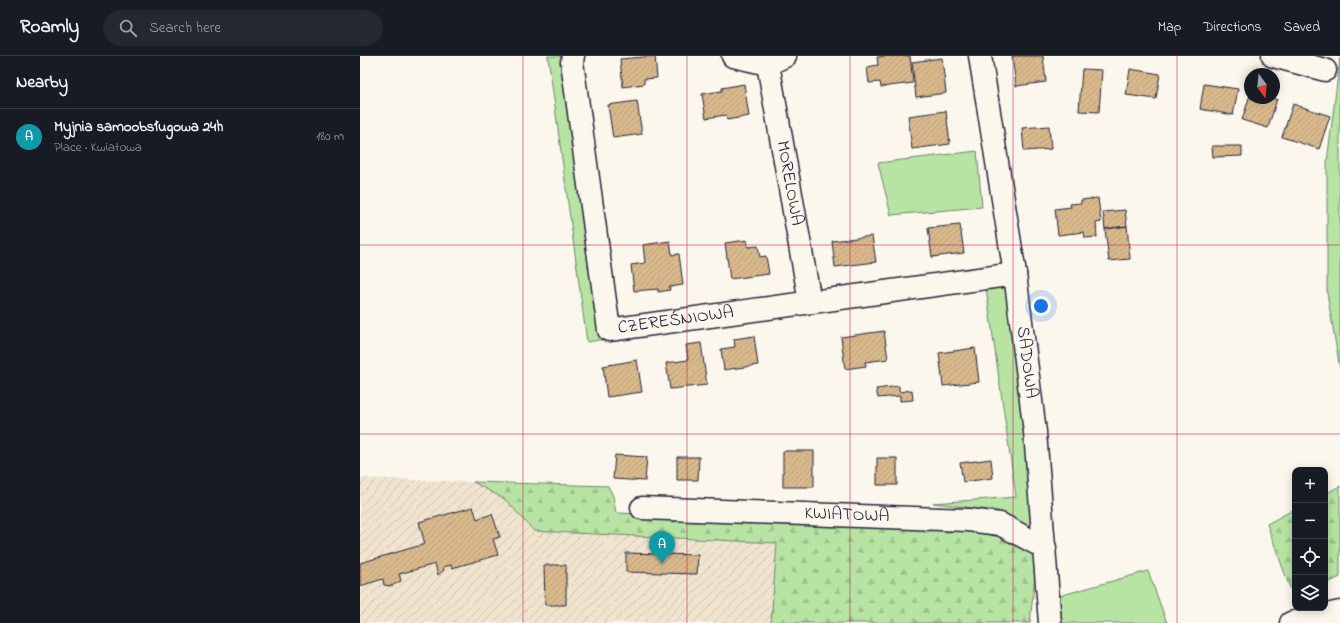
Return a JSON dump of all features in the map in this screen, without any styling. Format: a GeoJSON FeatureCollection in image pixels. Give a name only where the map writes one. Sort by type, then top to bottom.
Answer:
{"type":"FeatureCollection","features":[{"type":"Feature","properties":{"kind":"street","name":"CZEREŚNIOWA"},"geometry":{"type":"LineString","coordinates":[[573,56],[572,62],[609,330],[1015,274]]}},
{"type":"Feature","properties":{"kind":"street"},"geometry":{"type":"LineString","coordinates":[[733,56],[777,60]]}},
{"type":"Feature","properties":{"kind":"street","name":"SADOWA"},"geometry":{"type":"LineString","coordinates":[[980,56],[1015,274],[1035,432],[1050,623]]}},
{"type":"Feature","properties":{"kind":"street"},"geometry":{"type":"LineString","coordinates":[[1272,56],[1325,70]]}},
{"type":"Feature","properties":{"kind":"street","name":"MORELOWA"},"geometry":{"type":"LineString","coordinates":[[777,60],[810,302]]}},
{"type":"Feature","properties":{"kind":"street","name":"KWIATOWA"},"geometry":{"type":"LineString","coordinates":[[642,508],[968,520],[1000,524],[1045,548]]}},
{"type":"Feature","properties":{"kind":"street"},"geometry":{"type":"LineString","coordinates":[[1291,623],[1340,612]]}},
{"type":"Feature","properties":{"kind":"shaded area"},"geometry":{"type":"Polygon","coordinates":[[[360,478],[473,482],[506,500],[534,531],[777,543],[771,623],[360,623],[360,478]]]}},
{"type":"Feature","properties":{"kind":"green space"},"geometry":{"type":"Polygon","coordinates":[[[548,56],[566,56],[606,339],[587,342],[548,56]]]}},
{"type":"Feature","properties":{"kind":"green space"},"geometry":{"type":"Polygon","coordinates":[[[1340,58],[1340,369],[1327,293],[1327,162],[1340,58]]]}},
{"type":"Feature","properties":{"kind":"green space"},"geometry":{"type":"Polygon","coordinates":[[[977,151],[982,207],[891,215],[878,163],[977,151]]]}},
{"type":"Feature","properties":{"kind":"green space"},"geometry":{"type":"Polygon","coordinates":[[[1009,285],[1036,532],[998,511],[933,503],[1016,497],[986,288],[1009,285]]]}},
{"type":"Feature","properties":{"kind":"green space"},"geometry":{"type":"Polygon","coordinates":[[[473,482],[608,486],[613,496],[616,513],[779,519],[965,530],[1015,540],[1037,556],[1030,623],[771,623],[777,543],[534,531],[506,500],[473,482]]]}},
{"type":"Feature","properties":{"kind":"green space"},"geometry":{"type":"Polygon","coordinates":[[[1340,486],[1340,577],[1328,583],[1328,503],[1328,492],[1340,486]]]}},
{"type":"Feature","properties":{"kind":"green space"},"geometry":{"type":"Polygon","coordinates":[[[1292,511],[1292,593],[1267,524],[1292,511]]]}},
{"type":"Feature","properties":{"kind":"green space"},"geometry":{"type":"Polygon","coordinates":[[[1148,571],[1167,623],[1062,623],[1059,596],[1148,571]]]}},
{"type":"Feature","properties":{"kind":"building"},"geometry":{"type":"Polygon","coordinates":[[[655,56],[657,78],[644,79],[644,84],[623,87],[620,59],[655,56]]]}},
{"type":"Feature","properties":{"kind":"building"},"geometry":{"type":"Polygon","coordinates":[[[910,56],[913,83],[881,87],[880,82],[869,83],[867,67],[878,65],[877,57],[910,56]]]}},
{"type":"Feature","properties":{"kind":"building"},"geometry":{"type":"Polygon","coordinates":[[[1012,56],[1043,56],[1046,82],[1016,86],[1012,56]]]}},
{"type":"Feature","properties":{"kind":"building"},"geometry":{"type":"Polygon","coordinates":[[[942,58],[946,93],[916,97],[912,62],[942,58]]]}},
{"type":"Feature","properties":{"kind":"building"},"geometry":{"type":"Polygon","coordinates":[[[1082,69],[1102,70],[1099,112],[1079,111],[1082,69]]]}},
{"type":"Feature","properties":{"kind":"building"},"geometry":{"type":"Polygon","coordinates":[[[1130,69],[1160,74],[1156,99],[1126,95],[1130,69]]]}},
{"type":"Feature","properties":{"kind":"building"},"geometry":{"type":"Polygon","coordinates":[[[744,84],[749,116],[727,120],[726,115],[706,118],[702,94],[722,91],[722,88],[744,84]]]}},
{"type":"Feature","properties":{"kind":"building"},"geometry":{"type":"Polygon","coordinates":[[[1204,84],[1238,89],[1233,115],[1200,109],[1204,84]]]}},
{"type":"Feature","properties":{"kind":"building"},"geometry":{"type":"Polygon","coordinates":[[[637,101],[642,134],[613,138],[608,105],[637,101]]]}},
{"type":"Feature","properties":{"kind":"building"},"geometry":{"type":"Polygon","coordinates":[[[1247,104],[1275,104],[1268,128],[1242,120],[1247,104]]]}},
{"type":"Feature","properties":{"kind":"building"},"geometry":{"type":"Polygon","coordinates":[[[1293,104],[1330,116],[1319,149],[1282,137],[1293,104]]]}},
{"type":"Feature","properties":{"kind":"building"},"geometry":{"type":"Polygon","coordinates":[[[946,111],[950,144],[912,149],[908,116],[946,111]]]}},
{"type":"Feature","properties":{"kind":"building"},"geometry":{"type":"Polygon","coordinates":[[[1049,126],[1051,149],[1024,151],[1022,128],[1049,126]]]}},
{"type":"Feature","properties":{"kind":"building"},"geometry":{"type":"Polygon","coordinates":[[[1212,146],[1242,146],[1242,156],[1213,157],[1212,146]]]}},
{"type":"Feature","properties":{"kind":"building"},"geometry":{"type":"Polygon","coordinates":[[[1098,198],[1101,222],[1096,223],[1097,237],[1085,238],[1084,232],[1058,235],[1055,209],[1071,207],[1070,204],[1081,203],[1081,200],[1098,198]]]}},
{"type":"Feature","properties":{"kind":"building"},"geometry":{"type":"Polygon","coordinates":[[[1125,210],[1127,226],[1105,229],[1103,212],[1125,210]]]}},
{"type":"Feature","properties":{"kind":"building"},"geometry":{"type":"Polygon","coordinates":[[[960,225],[964,253],[932,257],[928,228],[960,225]]]}},
{"type":"Feature","properties":{"kind":"building"},"geometry":{"type":"Polygon","coordinates":[[[1127,226],[1130,259],[1109,261],[1105,229],[1127,226]]]}},
{"type":"Feature","properties":{"kind":"building"},"geometry":{"type":"Polygon","coordinates":[[[872,236],[876,262],[835,267],[832,241],[872,236]]]}},
{"type":"Feature","properties":{"kind":"building"},"geometry":{"type":"Polygon","coordinates":[[[747,240],[748,247],[758,246],[760,257],[766,256],[769,274],[730,279],[725,243],[747,240]]]}},
{"type":"Feature","properties":{"kind":"building"},"geometry":{"type":"Polygon","coordinates":[[[670,241],[672,255],[679,254],[683,285],[669,287],[670,290],[658,292],[658,289],[634,291],[631,265],[645,263],[643,245],[670,241]]]}},
{"type":"Feature","properties":{"kind":"building"},"geometry":{"type":"Polygon","coordinates":[[[884,331],[888,359],[865,362],[866,366],[845,369],[841,337],[884,331]]]}},
{"type":"Feature","properties":{"kind":"building"},"geometry":{"type":"Polygon","coordinates":[[[754,336],[758,365],[724,370],[721,349],[735,347],[734,339],[754,336]]]}},
{"type":"Feature","properties":{"kind":"building"},"geometry":{"type":"Polygon","coordinates":[[[701,343],[707,385],[670,389],[666,363],[688,360],[686,345],[701,343]]]}},
{"type":"Feature","properties":{"kind":"building"},"geometry":{"type":"Polygon","coordinates":[[[975,348],[979,382],[943,386],[939,353],[975,348]]]}},
{"type":"Feature","properties":{"kind":"building"},"geometry":{"type":"Polygon","coordinates":[[[637,360],[642,392],[607,397],[603,366],[637,360]]]}},
{"type":"Feature","properties":{"kind":"building"},"geometry":{"type":"Polygon","coordinates":[[[899,386],[899,392],[912,390],[913,400],[900,401],[900,396],[878,398],[876,389],[899,386]]]}},
{"type":"Feature","properties":{"kind":"building"},"geometry":{"type":"Polygon","coordinates":[[[783,451],[814,451],[814,487],[783,487],[783,451]]]}},
{"type":"Feature","properties":{"kind":"building"},"geometry":{"type":"Polygon","coordinates":[[[615,455],[647,457],[645,481],[613,479],[615,455]]]}},
{"type":"Feature","properties":{"kind":"building"},"geometry":{"type":"Polygon","coordinates":[[[677,457],[699,457],[698,480],[677,480],[677,457]]]}},
{"type":"Feature","properties":{"kind":"building"},"geometry":{"type":"Polygon","coordinates":[[[877,458],[897,458],[897,485],[877,485],[877,458]]]}},
{"type":"Feature","properties":{"kind":"building"},"geometry":{"type":"Polygon","coordinates":[[[991,459],[993,478],[963,482],[960,463],[991,459]]]}},
{"type":"Feature","properties":{"kind":"building"},"geometry":{"type":"Polygon","coordinates":[[[473,507],[477,519],[492,514],[500,537],[493,539],[498,555],[452,568],[451,565],[443,567],[444,570],[438,575],[435,564],[399,574],[401,581],[391,586],[384,585],[383,579],[360,586],[360,563],[425,544],[419,522],[473,507]]]}},
{"type":"Feature","properties":{"kind":"building"},"geometry":{"type":"Polygon","coordinates":[[[626,553],[698,555],[697,574],[626,572],[626,553]]]}},
{"type":"Feature","properties":{"kind":"building"},"geometry":{"type":"Polygon","coordinates":[[[544,565],[566,565],[566,605],[545,605],[544,565]]]}},
{"type":"Feature","properties":{"kind":"place","name":"Myjnia samoobsługowa 24h"},"geometry":{"type":"Point","coordinates":[662,564]}}]}
